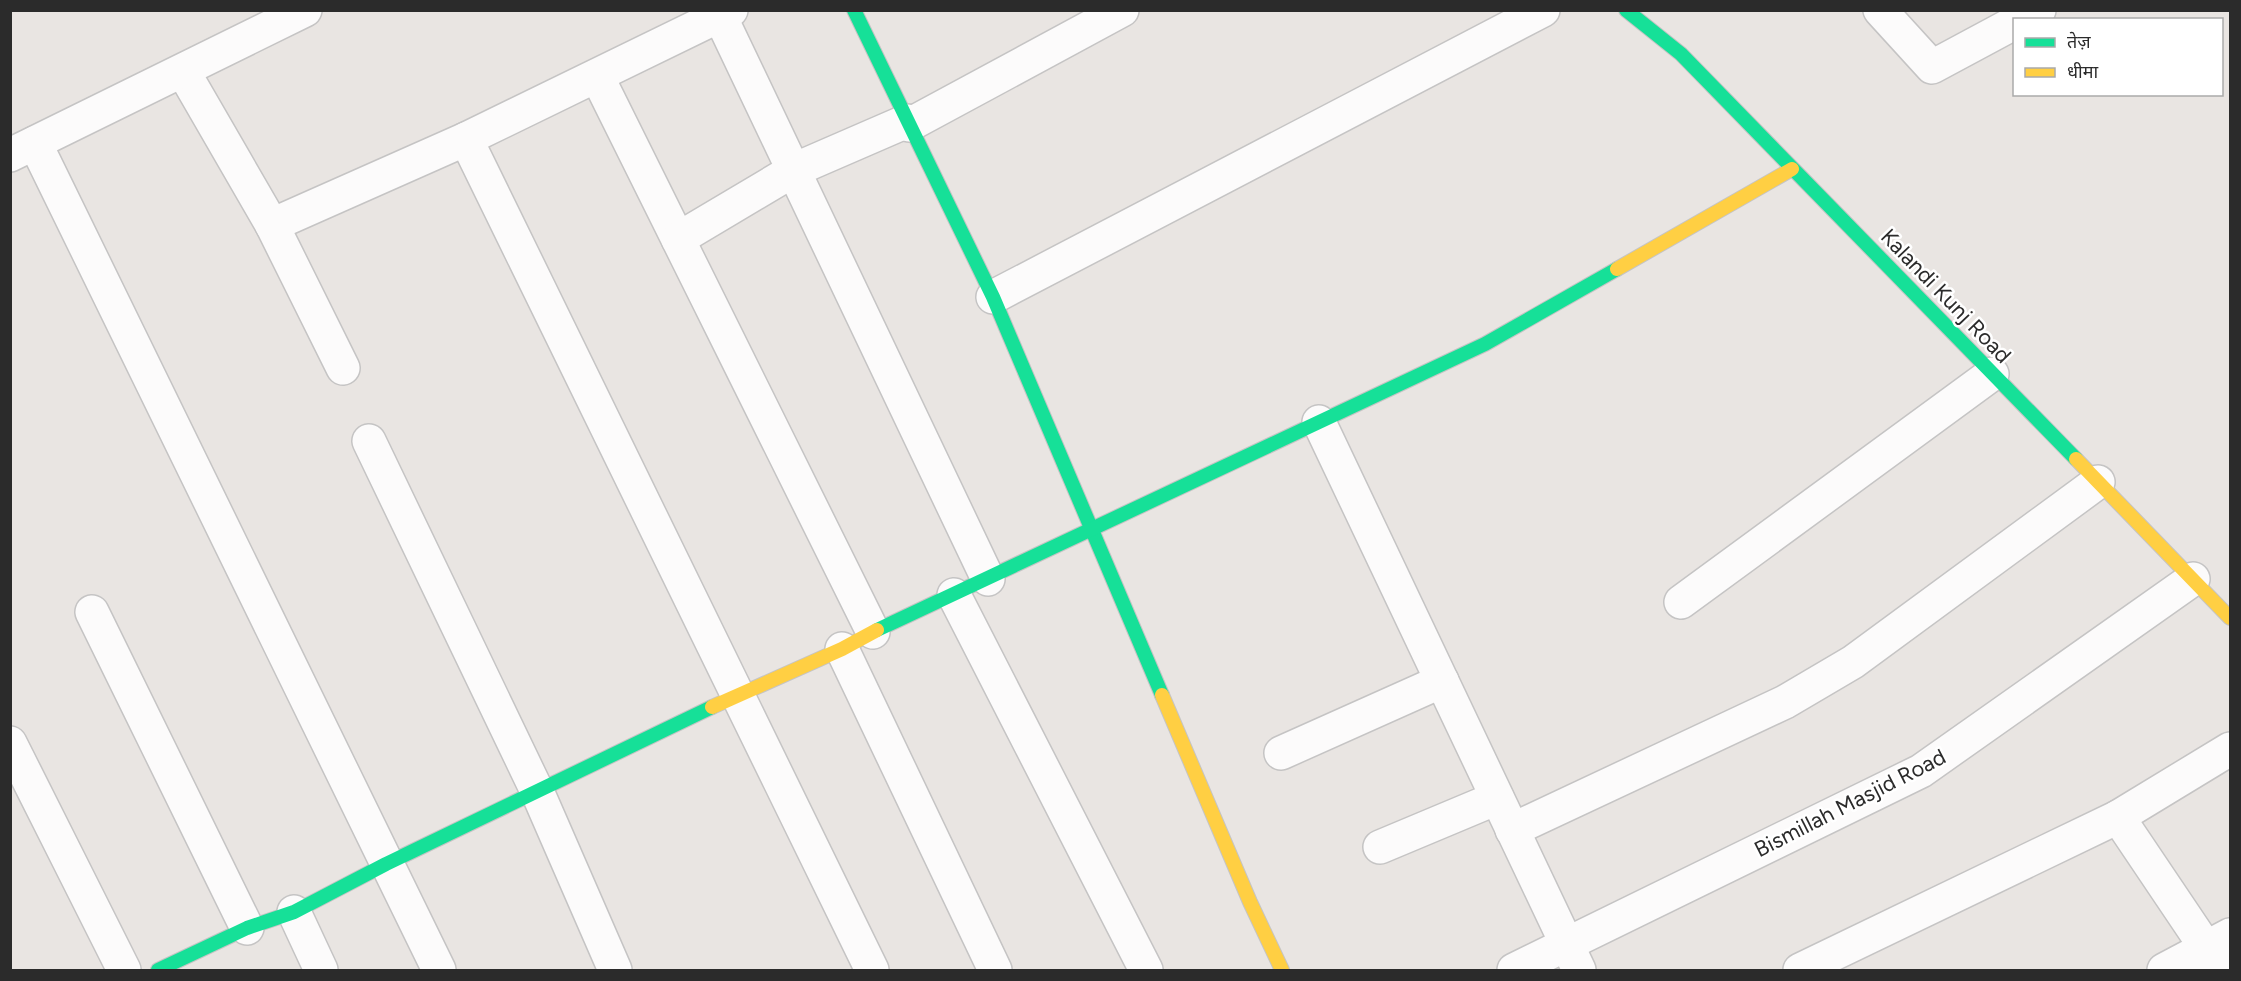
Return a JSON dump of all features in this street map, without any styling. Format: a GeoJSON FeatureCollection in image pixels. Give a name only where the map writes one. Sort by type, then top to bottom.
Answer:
{"type":"FeatureCollection","features":[{"type":"Feature","properties":{"kind":"street"},"geometry":{"type":"LineString","coordinates":[[305,10],[23,149],[439,970]]}},
{"type":"Feature","properties":{"kind":"street"},"geometry":{"type":"LineString","coordinates":[[854,10],[993,297],[1245,892],[1282,970]]}},
{"type":"Feature","properties":{"kind":"street"},"geometry":{"type":"LineString","coordinates":[[678,239],[794,170],[908,123],[1122,10]]}},
{"type":"Feature","properties":{"kind":"street"},"geometry":{"type":"LineString","coordinates":[[993,297],[1543,10]]}},
{"type":"Feature","properties":{"kind":"street","name":"Kalandi Kunj Road"},"geometry":{"type":"LineString","coordinates":[[1626,10],[1681,54],[2230,618]]}},
{"type":"Feature","properties":{"kind":"street"},"geometry":{"type":"LineString","coordinates":[[1880,10],[1932,66],[2013,24]]}},
{"type":"Feature","properties":{"kind":"street"},"geometry":{"type":"LineString","coordinates":[[2025,18],[2039,10]]}},
{"type":"Feature","properties":{"kind":"street"},"geometry":{"type":"LineString","coordinates":[[272,225],[466,139],[726,13],[794,170],[988,579]]}},
{"type":"Feature","properties":{"kind":"street"},"geometry":{"type":"LineString","coordinates":[[183,71],[272,225],[343,368]]}},
{"type":"Feature","properties":{"kind":"street"},"geometry":{"type":"LineString","coordinates":[[597,76],[873,632]]}},
{"type":"Feature","properties":{"kind":"street"},"geometry":{"type":"LineString","coordinates":[[466,139],[872,970]]}},
{"type":"Feature","properties":{"kind":"street"},"geometry":{"type":"LineString","coordinates":[[168,968],[248,928],[294,912],[386,864],[739,694],[842,649],[873,632],[1485,344],[1792,169]]}},
{"type":"Feature","properties":{"kind":"street"},"geometry":{"type":"LineString","coordinates":[[1681,602],[1992,374]]}},
{"type":"Feature","properties":{"kind":"street"},"geometry":{"type":"LineString","coordinates":[[1319,422],[1573,958]]}},
{"type":"Feature","properties":{"kind":"street"},"geometry":{"type":"LineString","coordinates":[[369,441],[537,791],[615,970]]}},
{"type":"Feature","properties":{"kind":"street"},"geometry":{"type":"LineString","coordinates":[[1512,830],[1785,702],[1852,662],[2098,482]]}},
{"type":"Feature","properties":{"kind":"street","name":"Bismillah Masjid Road"},"geometry":{"type":"LineString","coordinates":[[1514,970],[1573,958],[1921,771],[2193,579]]}},
{"type":"Feature","properties":{"kind":"street"},"geometry":{"type":"LineString","coordinates":[[954,595],[1146,970]]}},
{"type":"Feature","properties":{"kind":"street"},"geometry":{"type":"LineString","coordinates":[[92,612],[248,928]]}},
{"type":"Feature","properties":{"kind":"street"},"geometry":{"type":"LineString","coordinates":[[842,649],[995,970]]}},
{"type":"Feature","properties":{"kind":"street"},"geometry":{"type":"LineString","coordinates":[[1281,753],[1442,681]]}},
{"type":"Feature","properties":{"kind":"street"},"geometry":{"type":"LineString","coordinates":[[10,743],[124,970]]}},
{"type":"Feature","properties":{"kind":"street"},"geometry":{"type":"LineString","coordinates":[[1800,970],[2118,817],[2230,749]]}},
{"type":"Feature","properties":{"kind":"street"},"geometry":{"type":"LineString","coordinates":[[1380,847],[1497,798]]}},
{"type":"Feature","properties":{"kind":"street"},"geometry":{"type":"LineString","coordinates":[[2118,817],[2220,952],[2164,970]]}},
{"type":"Feature","properties":{"kind":"street"},"geometry":{"type":"LineString","coordinates":[[294,912],[321,970]]}},
{"type":"Feature","properties":{"kind":"traffic: fast"},"geometry":{"type":"LineString","coordinates":[[854,10],[993,297],[1162,695]]}},
{"type":"Feature","properties":{"kind":"traffic: fast"},"geometry":{"type":"LineString","coordinates":[[1626,10],[1681,54],[2076,459]]}},
{"type":"Feature","properties":{"kind":"traffic: fast"},"geometry":{"type":"LineString","coordinates":[[877,630],[1485,344],[1617,269]]}},
{"type":"Feature","properties":{"kind":"traffic: fast"},"geometry":{"type":"LineString","coordinates":[[158,970],[247,928],[294,912],[386,864],[712,707]]}},
{"type":"Feature","properties":{"kind":"traffic: slow"},"geometry":{"type":"LineString","coordinates":[[1617,269],[1792,169]]}},
{"type":"Feature","properties":{"kind":"traffic: slow"},"geometry":{"type":"LineString","coordinates":[[2076,459],[2230,618]]}},
{"type":"Feature","properties":{"kind":"traffic: slow"},"geometry":{"type":"LineString","coordinates":[[712,707],[842,649],[877,630]]}},
{"type":"Feature","properties":{"kind":"traffic: slow"},"geometry":{"type":"LineString","coordinates":[[1162,695],[1250,902],[1282,970]]}}]}
